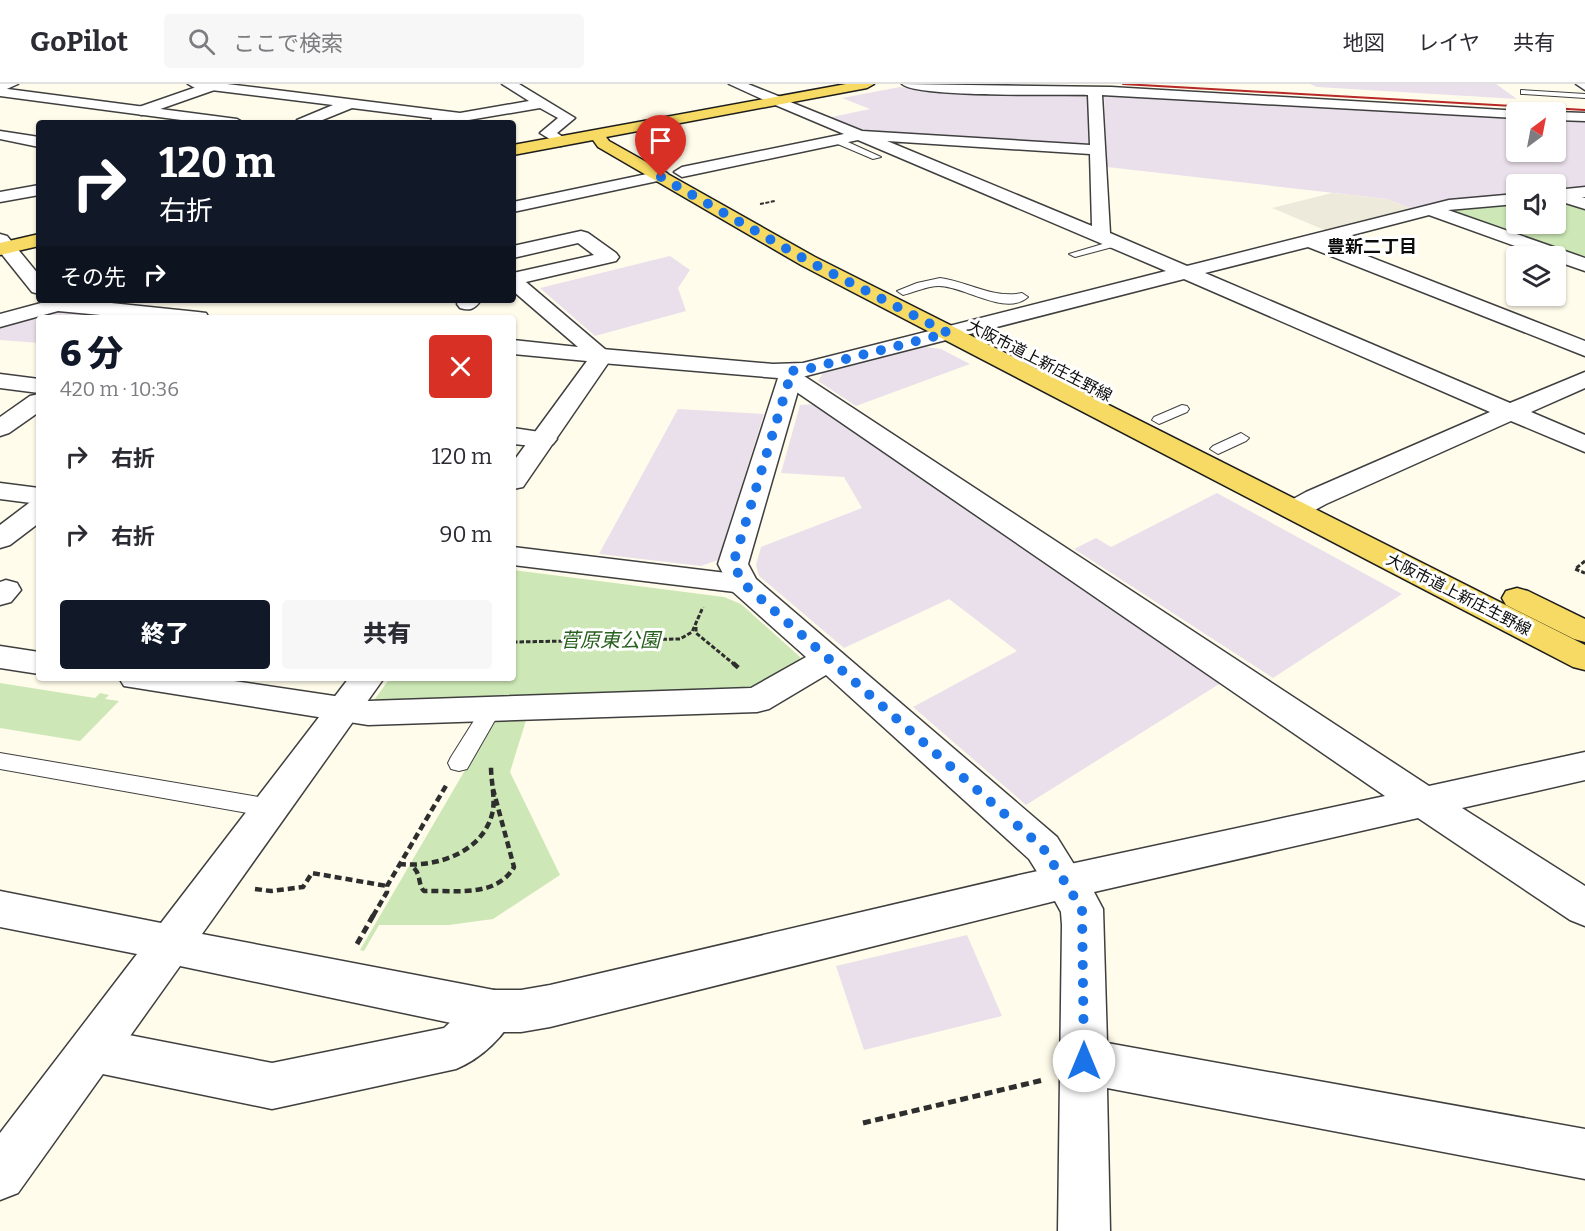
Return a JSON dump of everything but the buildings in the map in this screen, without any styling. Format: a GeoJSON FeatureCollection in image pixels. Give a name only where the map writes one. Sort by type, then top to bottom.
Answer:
{"type":"FeatureCollection","features":[{"type":"Feature","properties":{"kind":"main road"},"geometry":{"type":"LineString","coordinates":[[516,149],[867,84]]}},
{"type":"Feature","properties":{"kind":"main road","name":"大阪市道上新庄生野線"},"geometry":{"type":"LineString","coordinates":[[597,134],[603,144],[671,174],[1218,449],[1305,504],[1585,659]]}},
{"type":"Feature","properties":{"kind":"main road","name":"大阪市道上新庄生野線"},"geometry":{"type":"LineString","coordinates":[[671,174],[808,261],[948,333],[1305,504],[1415,548]]}},
{"type":"Feature","properties":{"kind":"main road"},"geometry":{"type":"LineString","coordinates":[[2,246],[36,240]]}},
{"type":"Feature","properties":{"kind":"main road","name":"大阪市道上新庄生野線"},"geometry":{"type":"LineString","coordinates":[[1495,588],[1585,632]]}},
{"type":"Feature","properties":{"kind":"street"},"geometry":{"type":"LineString","coordinates":[[0,90],[11,84]]}},
{"type":"Feature","properties":{"kind":"street"},"geometry":{"type":"LineString","coordinates":[[195,84],[311,98],[336,94],[379,106],[459,117]]}},
{"type":"Feature","properties":{"kind":"street"},"geometry":{"type":"LineString","coordinates":[[509,84],[568,118],[547,133],[561,141]]}},
{"type":"Feature","properties":{"kind":"street"},"geometry":{"type":"LineString","coordinates":[[736,84],[1109,240],[1585,444]]}},
{"type":"Feature","properties":{"kind":"street"},"geometry":{"type":"LineString","coordinates":[[909,84],[949,89],[1015,88],[1095,93],[1112,91],[1506,113]]}},
{"type":"Feature","properties":{"kind":"street"},"geometry":{"type":"LineString","coordinates":[[141,111],[215,85]]}},
{"type":"Feature","properties":{"kind":"street"},"geometry":{"type":"LineString","coordinates":[[0,90],[217,120],[286,95]]}},
{"type":"Feature","properties":{"kind":"street"},"geometry":{"type":"LineString","coordinates":[[1095,93],[1097,150],[1109,240]]}},
{"type":"Feature","properties":{"kind":"street"},"geometry":{"type":"LineString","coordinates":[[308,120],[354,98]]}},
{"type":"Feature","properties":{"kind":"street"},"geometry":{"type":"LineString","coordinates":[[379,106],[400,98]]}},
{"type":"Feature","properties":{"kind":"street"},"geometry":{"type":"LineString","coordinates":[[442,120],[543,103]]}},
{"type":"Feature","properties":{"kind":"street"},"geometry":{"type":"LineString","coordinates":[[1566,116],[1585,117]]}},
{"type":"Feature","properties":{"kind":"street"},"geometry":{"type":"LineString","coordinates":[[360,119],[367,120]]}},
{"type":"Feature","properties":{"kind":"street"},"geometry":{"type":"LineString","coordinates":[[0,135],[36,141]]}},
{"type":"Feature","properties":{"kind":"street"},"geometry":{"type":"LineString","coordinates":[[516,206],[860,135],[1097,150]]}},
{"type":"Feature","properties":{"kind":"street"},"geometry":{"type":"LineString","coordinates":[[0,197],[36,191]]}},
{"type":"Feature","properties":{"kind":"street"},"geometry":{"type":"LineString","coordinates":[[1566,194],[1585,192]]}},
{"type":"Feature","properties":{"kind":"street"},"geometry":{"type":"LineString","coordinates":[[1566,198],[1585,204]]}},
{"type":"Feature","properties":{"kind":"street"},"geometry":{"type":"LineString","coordinates":[[516,347],[789,374],[1431,210],[1506,200]]}},
{"type":"Feature","properties":{"kind":"street"},"geometry":{"type":"LineString","coordinates":[[1431,210],[1585,265]]}},
{"type":"Feature","properties":{"kind":"street"},"geometry":{"type":"LineString","coordinates":[[516,251],[604,231]]}},
{"type":"Feature","properties":{"kind":"street"},"geometry":{"type":"LineString","coordinates":[[516,283],[617,255],[581,237]]}},
{"type":"Feature","properties":{"kind":"street"},"geometry":{"type":"LineString","coordinates":[[1311,241],[1585,348]]}},
{"type":"Feature","properties":{"kind":"street"},"geometry":{"type":"LineString","coordinates":[[2,246],[36,285]]}},
{"type":"Feature","properties":{"kind":"street"},"geometry":{"type":"LineString","coordinates":[[516,284],[602,356]]}},
{"type":"Feature","properties":{"kind":"street"},"geometry":{"type":"LineString","coordinates":[[0,321],[48,303]]}},
{"type":"Feature","properties":{"kind":"street"},"geometry":{"type":"LineString","coordinates":[[60,303],[170,315]]}},
{"type":"Feature","properties":{"kind":"street"},"geometry":{"type":"LineString","coordinates":[[516,477],[602,356]]}},
{"type":"Feature","properties":{"kind":"street"},"geometry":{"type":"LineString","coordinates":[[728,582],[789,374]]}},
{"type":"Feature","properties":{"kind":"street"},"geometry":{"type":"LineString","coordinates":[[789,374],[1423,802],[1585,908]]}},
{"type":"Feature","properties":{"kind":"street"},"geometry":{"type":"LineString","coordinates":[[1305,504],[1585,379]]}},
{"type":"Feature","properties":{"kind":"street"},"geometry":{"type":"LineString","coordinates":[[0,381],[36,386]]}},
{"type":"Feature","properties":{"kind":"street"},"geometry":{"type":"LineString","coordinates":[[8,429],[36,404]]}},
{"type":"Feature","properties":{"kind":"street"},"geometry":{"type":"LineString","coordinates":[[516,436],[544,439]]}},
{"type":"Feature","properties":{"kind":"street"},"geometry":{"type":"LineString","coordinates":[[0,491],[36,496]]}},
{"type":"Feature","properties":{"kind":"street"},"geometry":{"type":"LineString","coordinates":[[0,539],[36,511]]}},
{"type":"Feature","properties":{"kind":"street"},"geometry":{"type":"LineString","coordinates":[[516,556],[728,582],[829,659],[1043,848],[1082,909],[1084,1231]]}},
{"type":"Feature","properties":{"kind":"street"},"geometry":{"type":"LineString","coordinates":[[0,657],[36,662]]}},
{"type":"Feature","properties":{"kind":"street"},"geometry":{"type":"LineString","coordinates":[[155,681],[368,713],[757,700],[829,659]]}},
{"type":"Feature","properties":{"kind":"street"},"geometry":{"type":"LineString","coordinates":[[0,1174],[365,681]]}},
{"type":"Feature","properties":{"kind":"street"},"geometry":{"type":"LineString","coordinates":[[0,909],[135,935],[169,945],[494,1011],[521,1011],[550,1006],[1065,882],[1585,766]]}},
{"type":"Feature","properties":{"kind":"street"},"geometry":{"type":"LineString","coordinates":[[93,1050],[272,1086],[456,1047],[494,1011]]}},
{"type":"Feature","properties":{"kind":"street"},"geometry":{"type":"LineString","coordinates":[[1083,1072],[1585,1154]]}},
{"type":"Feature","properties":{"kind":"lane"},"geometry":{"type":"LineString","coordinates":[[1524,92],[1585,96]]}},
{"type":"Feature","properties":{"kind":"lane"},"geometry":{"type":"LineString","coordinates":[[836,140],[876,157]]}},
{"type":"Feature","properties":{"kind":"lane"},"geometry":{"type":"LineString","coordinates":[[1076,254],[1109,240]]}},
{"type":"Feature","properties":{"kind":"lane"},"geometry":{"type":"LineString","coordinates":[[903,291],[940,282],[966,288],[997,300],[1022,297]]}},
{"type":"Feature","properties":{"kind":"lane"},"geometry":{"type":"LineString","coordinates":[[966,288],[986,282]]}},
{"type":"Feature","properties":{"kind":"lane"},"geometry":{"type":"LineString","coordinates":[[1159,420],[1182,409]]}},
{"type":"Feature","properties":{"kind":"lane"},"geometry":{"type":"LineString","coordinates":[[1218,449],[1241,438]]}},
{"type":"Feature","properties":{"kind":"lane"},"geometry":{"type":"LineString","coordinates":[[462,759],[492,708]]}},
{"type":"Feature","properties":{"kind":"lane"},"geometry":{"type":"LineString","coordinates":[[0,761],[270,808]]}},
{"type":"Feature","properties":{"kind":"path"},"geometry":{"type":"LineString","coordinates":[[759,205],[775,201]]}},
{"type":"Feature","properties":{"kind":"path"},"geometry":{"type":"LineString","coordinates":[[1585,561],[1575,569],[1585,573]]}},
{"type":"Feature","properties":{"kind":"path"},"geometry":{"type":"LineString","coordinates":[[516,642],[673,640],[687,636],[728,582]]}},
{"type":"Feature","properties":{"kind":"path"},"geometry":{"type":"LineString","coordinates":[[696,626],[696,633],[770,692]]}},
{"type":"Feature","properties":{"kind":"path"},"geometry":{"type":"LineString","coordinates":[[356,946],[387,892],[387,886],[399,864],[462,759],[481,760],[491,766],[490,785],[514,867],[512,872],[495,888],[489,890],[424,891],[421,888],[419,871],[399,864]]}},
{"type":"Feature","properties":{"kind":"path"},"geometry":{"type":"LineString","coordinates":[[414,868],[448,860],[477,839],[488,825],[493,811],[493,789]]}},
{"type":"Feature","properties":{"kind":"path"},"geometry":{"type":"LineString","coordinates":[[215,882],[271,891],[303,887],[312,873],[387,886]]}},
{"type":"Feature","properties":{"kind":"path"},"geometry":{"type":"LineString","coordinates":[[863,1123],[1083,1072]]}},
{"type":"Feature","properties":{"kind":"shaded area"},"geometry":{"type":"Polygon","coordinates":[[[1310,84],[1496,84],[1517,99],[1317,87],[1310,84]]]}},
{"type":"Feature","properties":{"kind":"shaded area"},"geometry":{"type":"Polygon","coordinates":[[[900,87],[948,92],[1017,92],[1089,97],[1090,144],[1079,146],[860,131],[827,118],[870,109],[842,98],[900,87]]]}},
{"type":"Feature","properties":{"kind":"shaded area"},"geometry":{"type":"Polygon","coordinates":[[[1104,94],[1506,115],[1506,162],[1566,162],[1566,119],[1585,120],[1585,189],[1566,190],[1566,174],[1506,174],[1506,196],[1440,202],[1413,209],[1387,199],[1107,167],[1104,94]]]}},
{"type":"Feature","properties":{"kind":"shaded area"},"geometry":{"type":"Polygon","coordinates":[[[1332,193],[1387,199],[1413,209],[1327,231],[1272,208],[1332,193]]]}},
{"type":"Feature","properties":{"kind":"shaded area"},"geometry":{"type":"Polygon","coordinates":[[[670,256],[690,270],[678,288],[686,311],[595,336],[540,288],[670,256]]]}},
{"type":"Feature","properties":{"kind":"shaded area"},"geometry":{"type":"Polygon","coordinates":[[[57,311],[95,315],[42,315],[57,311]]]}},
{"type":"Feature","properties":{"kind":"shaded area"},"geometry":{"type":"Polygon","coordinates":[[[36,317],[36,343],[0,340],[0,326],[36,317]]]}},
{"type":"Feature","properties":{"kind":"shaded area"},"geometry":{"type":"Polygon","coordinates":[[[926,347],[941,349],[970,364],[856,406],[818,381],[823,373],[926,347]]]}},
{"type":"Feature","properties":{"kind":"shaded area"},"geometry":{"type":"Polygon","coordinates":[[[815,404],[1224,681],[1026,805],[913,707],[1017,651],[949,599],[844,648],[759,576],[756,565],[761,547],[862,508],[844,477],[781,473],[800,405],[815,404]]]}},
{"type":"Feature","properties":{"kind":"shaded area"},"geometry":{"type":"Polygon","coordinates":[[[678,409],[764,414],[718,560],[701,566],[599,554],[678,409]]]}},
{"type":"Feature","properties":{"kind":"shaded area"},"geometry":{"type":"Polygon","coordinates":[[[1217,493],[1402,594],[1273,678],[1074,549],[1096,538],[1111,547],[1217,493]]]}},
{"type":"Feature","properties":{"kind":"shaded area"},"geometry":{"type":"Polygon","coordinates":[[[967,935],[1002,1016],[864,1050],[836,966],[967,935]]]}},
{"type":"Feature","properties":{"kind":"green space"},"geometry":{"type":"Polygon","coordinates":[[[1566,203],[1585,208],[1585,260],[1566,253],[1566,246],[1545,246],[1512,234],[1566,234],[1566,203]]]}},
{"type":"Feature","properties":{"kind":"green space"},"geometry":{"type":"Polygon","coordinates":[[[1506,205],[1506,232],[1455,214],[1456,210],[1506,205]]]}},
{"type":"Feature","properties":{"kind":"green space","name":"菅原東公園"},"geometry":{"type":"Polygon","coordinates":[[[516,570],[724,597],[741,604],[800,657],[798,667],[752,692],[372,703],[388,681],[516,681],[516,570]]]}},
{"type":"Feature","properties":{"kind":"green space"},"geometry":{"type":"Polygon","coordinates":[[[0,683],[95,698],[100,693],[109,695],[105,699],[119,701],[80,741],[0,728],[0,683]]]}},
{"type":"Feature","properties":{"kind":"green space"},"geometry":{"type":"Polygon","coordinates":[[[496,717],[527,717],[510,772],[560,875],[493,919],[449,925],[379,925],[364,951],[360,950],[496,717]]]}},
{"type":"Feature","properties":{"kind":"railway"},"geometry":{"type":"LineString","coordinates":[[1123,84],[1585,110]]}},
{"type":"Feature","properties":{"kind":"district","name":"豊新二丁目"},"geometry":{"type":"Point","coordinates":[1372,247]}},
{"type":"Feature","properties":{"kind":"route"},"geometry":{"type":"LineString","coordinates":[[661,177],[808,261],[948,333],[803,370],[789,371],[790,377],[733,564],[744,584],[1043,848],[1082,909],[1084,1061]]}}]}
